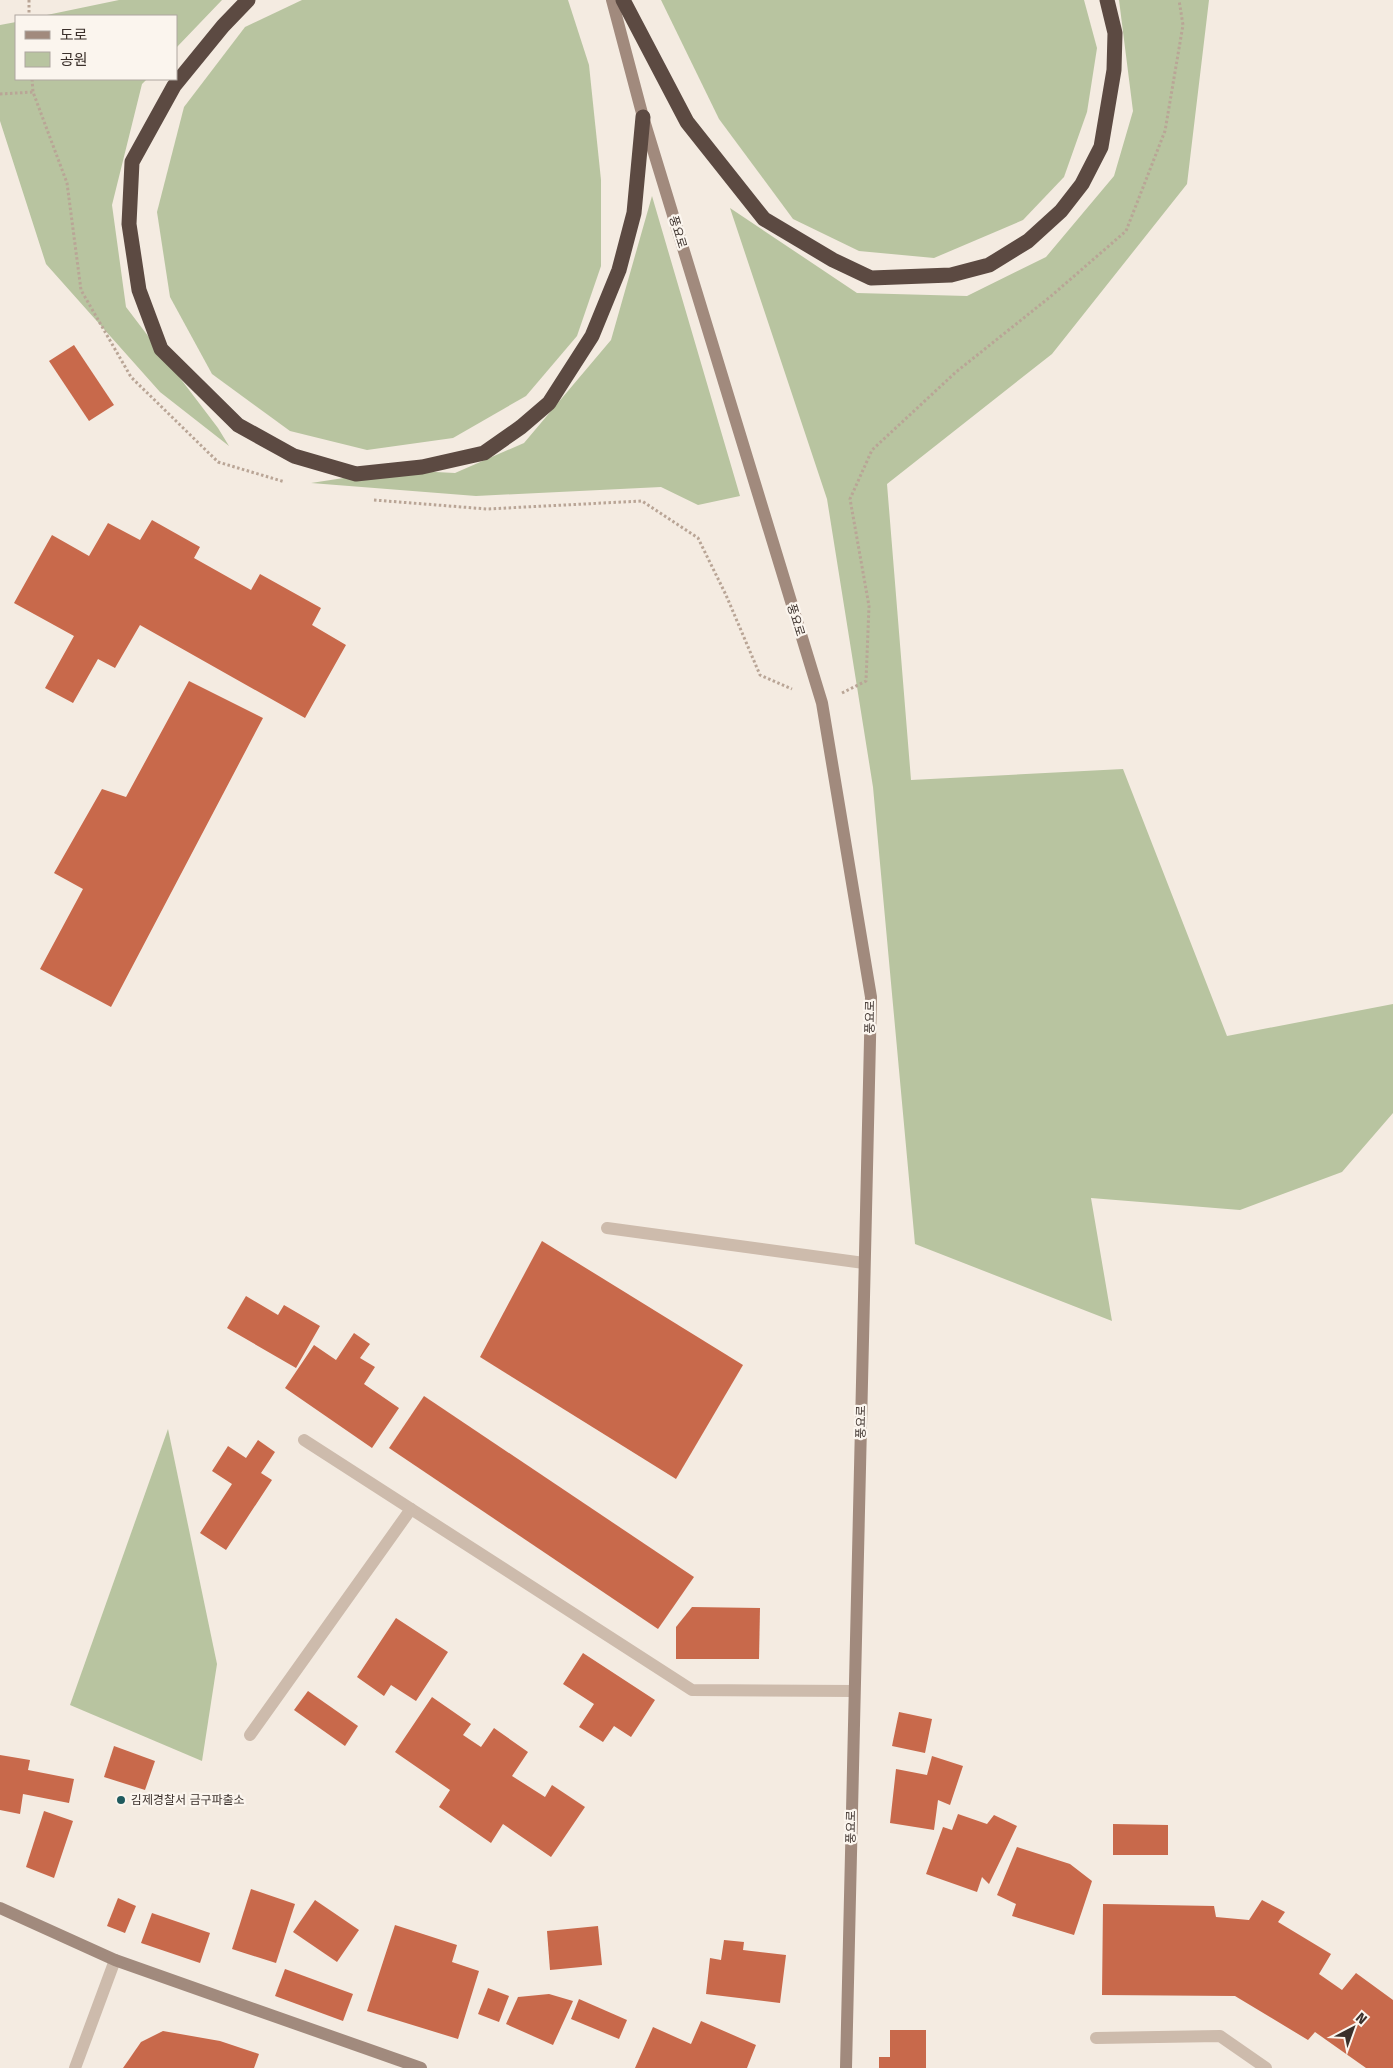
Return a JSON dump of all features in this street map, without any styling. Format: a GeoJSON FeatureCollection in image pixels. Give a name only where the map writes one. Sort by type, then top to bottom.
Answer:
{"type":"FeatureCollection","features":[{"type":"Feature","properties":{"kind":"highway"},"geometry":{"type":"LineString","coordinates":[[248,0],[223,26],[174,86],[132,162],[129,224],[139,290],[161,349],[238,425],[294,456],[356,474],[422,467],[484,453],[521,427],[549,402],[592,336],[619,270],[634,212],[643,117]]}},
{"type":"Feature","properties":{"kind":"highway"},"geometry":{"type":"LineString","coordinates":[[623,0],[687,122],[764,219],[833,260],[871,278],[951,275],[989,265],[1028,241],[1061,212],[1082,184],[1101,147],[1114,70],[1114,33],[1107,0]]}},
{"type":"Feature","properties":{"kind":"main road","name":"풍요로"},"geometry":{"type":"LineString","coordinates":[[612,0],[643,117],[822,703],[871,997],[846,2068]]}},
{"type":"Feature","properties":{"kind":"main road"},"geometry":{"type":"LineString","coordinates":[[0,1908],[115,1960],[421,2068]]}},
{"type":"Feature","properties":{"kind":"street"},"geometry":{"type":"LineString","coordinates":[[606,1228],[864,1263]]}},
{"type":"Feature","properties":{"kind":"street"},"geometry":{"type":"LineString","coordinates":[[304,1440],[692,1690],[854,1692]]}},
{"type":"Feature","properties":{"kind":"street"},"geometry":{"type":"LineString","coordinates":[[250,1735],[411,1509]]}},
{"type":"Feature","properties":{"kind":"street"},"geometry":{"type":"LineString","coordinates":[[75,2068],[115,1960]]}},
{"type":"Feature","properties":{"kind":"street"},"geometry":{"type":"LineString","coordinates":[[1096,2038],[1220,2036],[1266,2068]]}},
{"type":"Feature","properties":{"kind":"path"},"geometry":{"type":"LineString","coordinates":[[29,0],[29,15]]}},
{"type":"Feature","properties":{"kind":"path"},"geometry":{"type":"LineString","coordinates":[[372,500],[487,509],[642,501],[698,538],[726,595],[760,675],[822,703],[866,681],[869,606],[850,499],[872,450],[956,372],[1050,297],[1126,231],[1165,131],[1183,25],[1179,0]]}},
{"type":"Feature","properties":{"kind":"path"},"geometry":{"type":"LineString","coordinates":[[32,80],[32,92],[67,183],[81,290],[131,378],[218,462],[289,483]]}},
{"type":"Feature","properties":{"kind":"path"},"geometry":{"type":"LineString","coordinates":[[0,94],[32,92]]}},
{"type":"Feature","properties":{"kind":"green space"},"geometry":{"type":"Polygon","coordinates":[[[119,0],[222,0],[178,46],[178,15],[47,15],[119,0]]]}},
{"type":"Feature","properties":{"kind":"green space"},"geometry":{"type":"Polygon","coordinates":[[[302,0],[568,0],[589,65],[601,180],[601,266],[577,336],[526,396],[453,438],[367,450],[290,431],[212,374],[170,297],[157,212],[184,107],[245,27],[302,0]]]}},
{"type":"Feature","properties":{"kind":"green space"},"geometry":{"type":"Polygon","coordinates":[[[661,0],[1084,0],[1097,48],[1087,112],[1064,177],[1023,220],[934,258],[859,251],[793,219],[719,119],[661,0]]]}},
{"type":"Feature","properties":{"kind":"green space"},"geometry":{"type":"Polygon","coordinates":[[[1119,0],[1209,0],[1187,184],[1052,354],[887,484],[911,780],[1123,769],[1227,1036],[1393,1004],[1393,1113],[1342,1172],[1240,1210],[1091,1198],[1112,1321],[915,1244],[873,787],[827,499],[730,208],[857,293],[967,296],[1046,257],[1114,176],[1133,111],[1119,0]]]}},
{"type":"Feature","properties":{"kind":"green space"},"geometry":{"type":"Polygon","coordinates":[[[15,22],[15,80],[146,80],[142,84],[112,205],[126,307],[218,428],[229,446],[160,392],[46,264],[0,121],[0,25],[15,22]]]}},
{"type":"Feature","properties":{"kind":"green space"},"geometry":{"type":"Polygon","coordinates":[[[652,196],[740,496],[698,505],[661,487],[476,496],[311,483],[396,470],[455,473],[524,443],[611,340],[652,196]]]}},
{"type":"Feature","properties":{"kind":"green space"},"geometry":{"type":"Polygon","coordinates":[[[168,1429],[217,1664],[202,1761],[70,1705],[168,1429]]]}},
{"type":"Feature","properties":{"kind":"building"},"geometry":{"type":"Polygon","coordinates":[[[74,345],[114,405],[89,421],[49,361],[74,345]]]}},
{"type":"Feature","properties":{"kind":"building"},"geometry":{"type":"Polygon","coordinates":[[[152,520],[200,547],[194,558],[251,590],[260,574],[321,608],[312,625],[346,645],[305,718],[140,625],[115,668],[98,659],[73,703],[45,688],[74,636],[14,603],[52,535],[89,556],[108,523],[140,540],[152,520]]]}},
{"type":"Feature","properties":{"kind":"building"},"geometry":{"type":"Polygon","coordinates":[[[189,681],[263,718],[111,1007],[40,969],[83,889],[54,873],[102,789],[126,797],[189,681]]]}},
{"type":"Feature","properties":{"kind":"building"},"geometry":{"type":"Polygon","coordinates":[[[542,1241],[743,1365],[676,1479],[480,1357],[542,1241]]]}},
{"type":"Feature","properties":{"kind":"building"},"geometry":{"type":"Polygon","coordinates":[[[246,1296],[278,1315],[284,1305],[320,1326],[296,1368],[227,1328],[246,1296]]]}},
{"type":"Feature","properties":{"kind":"building"},"geometry":{"type":"Polygon","coordinates":[[[354,1333],[370,1344],[360,1358],[375,1367],[364,1384],[399,1408],[372,1448],[285,1388],[314,1345],[336,1360],[354,1333]]]}},
{"type":"Feature","properties":{"kind":"building"},"geometry":{"type":"Polygon","coordinates":[[[424,1396],[694,1577],[658,1629],[389,1448],[424,1396]]]}},
{"type":"Feature","properties":{"kind":"building"},"geometry":{"type":"Polygon","coordinates":[[[258,1440],[275,1452],[261,1473],[272,1480],[226,1550],[200,1533],[232,1484],[212,1471],[228,1446],[246,1458],[258,1440]]]}},
{"type":"Feature","properties":{"kind":"building"},"geometry":{"type":"Polygon","coordinates":[[[692,1607],[760,1608],[759,1659],[676,1659],[676,1627],[692,1607]]]}},
{"type":"Feature","properties":{"kind":"building"},"geometry":{"type":"Polygon","coordinates":[[[396,1618],[448,1652],[416,1701],[391,1685],[384,1696],[357,1677],[396,1618]]]}},
{"type":"Feature","properties":{"kind":"building"},"geometry":{"type":"Polygon","coordinates":[[[583,1653],[655,1700],[631,1737],[614,1726],[603,1742],[579,1727],[594,1704],[563,1684],[583,1653]]]}},
{"type":"Feature","properties":{"kind":"building"},"geometry":{"type":"Polygon","coordinates":[[[308,1691],[358,1726],[345,1746],[294,1710],[308,1691]]]}},
{"type":"Feature","properties":{"kind":"building"},"geometry":{"type":"Polygon","coordinates":[[[432,1697],[471,1724],[463,1735],[481,1747],[494,1728],[528,1752],[512,1776],[545,1797],[552,1785],[585,1807],[551,1857],[503,1824],[491,1843],[439,1807],[450,1790],[395,1752],[432,1697]]]}},
{"type":"Feature","properties":{"kind":"building"},"geometry":{"type":"Polygon","coordinates":[[[899,1712],[932,1719],[925,1753],[892,1746],[899,1712]]]}},
{"type":"Feature","properties":{"kind":"building"},"geometry":{"type":"Polygon","coordinates":[[[114,1746],[155,1761],[145,1790],[104,1777],[114,1746]]]}},
{"type":"Feature","properties":{"kind":"building"},"geometry":{"type":"Polygon","coordinates":[[[0,1755],[30,1760],[28,1770],[74,1779],[69,1803],[23,1794],[20,1814],[0,1810],[0,1755]]]}},
{"type":"Feature","properties":{"kind":"building"},"geometry":{"type":"Polygon","coordinates":[[[932,1756],[963,1766],[950,1805],[938,1800],[934,1830],[890,1823],[896,1769],[927,1775],[932,1756]]]}},
{"type":"Feature","properties":{"kind":"building"},"geometry":{"type":"Polygon","coordinates":[[[44,1811],[73,1821],[54,1878],[26,1867],[44,1811]]]}},
{"type":"Feature","properties":{"kind":"building"},"geometry":{"type":"Polygon","coordinates":[[[958,1814],[987,1824],[994,1815],[1017,1826],[989,1884],[982,1877],[977,1892],[926,1874],[943,1827],[952,1830],[958,1814]]]}},
{"type":"Feature","properties":{"kind":"building"},"geometry":{"type":"Polygon","coordinates":[[[1113,1824],[1168,1825],[1168,1855],[1113,1855],[1113,1824]]]}},
{"type":"Feature","properties":{"kind":"building"},"geometry":{"type":"Polygon","coordinates":[[[1017,1847],[1070,1864],[1092,1881],[1074,1935],[1012,1916],[1016,1904],[997,1895],[1017,1847]]]}},
{"type":"Feature","properties":{"kind":"building"},"geometry":{"type":"Polygon","coordinates":[[[251,1889],[295,1904],[276,1963],[232,1949],[251,1889]]]}},
{"type":"Feature","properties":{"kind":"building"},"geometry":{"type":"Polygon","coordinates":[[[118,1898],[136,1906],[125,1933],[107,1926],[118,1898]]]}},
{"type":"Feature","properties":{"kind":"building"},"geometry":{"type":"Polygon","coordinates":[[[315,1900],[359,1930],[337,1962],[293,1932],[315,1900]]]}},
{"type":"Feature","properties":{"kind":"building"},"geometry":{"type":"Polygon","coordinates":[[[1262,1900],[1285,1912],[1278,1922],[1331,1954],[1319,1974],[1342,1990],[1356,1973],[1393,2000],[1393,2068],[1366,2068],[1315,2032],[1308,2040],[1235,1996],[1102,1995],[1103,1904],[1214,1906],[1216,1917],[1249,1920],[1262,1900]]]}},
{"type":"Feature","properties":{"kind":"building"},"geometry":{"type":"Polygon","coordinates":[[[152,1913],[210,1933],[200,1963],[141,1943],[152,1913]]]}},
{"type":"Feature","properties":{"kind":"building"},"geometry":{"type":"Polygon","coordinates":[[[395,1925],[457,1945],[452,1962],[479,1971],[458,2039],[367,2011],[395,1925]]]}},
{"type":"Feature","properties":{"kind":"building"},"geometry":{"type":"Polygon","coordinates":[[[598,1926],[602,1965],[550,1970],[547,1931],[598,1926]]]}},
{"type":"Feature","properties":{"kind":"building"},"geometry":{"type":"Polygon","coordinates":[[[724,1940],[744,1942],[743,1950],[786,1955],[780,2003],[706,1994],[710,1958],[721,1960],[724,1940]]]}},
{"type":"Feature","properties":{"kind":"building"},"geometry":{"type":"Polygon","coordinates":[[[285,1969],[353,1994],[343,2021],[275,1996],[285,1969]]]}},
{"type":"Feature","properties":{"kind":"building"},"geometry":{"type":"Polygon","coordinates":[[[488,1988],[509,1996],[499,2022],[478,2014],[488,1988]]]}},
{"type":"Feature","properties":{"kind":"building"},"geometry":{"type":"Polygon","coordinates":[[[549,1994],[573,2001],[553,2045],[506,2024],[518,1997],[549,1994]]]}},
{"type":"Feature","properties":{"kind":"building"},"geometry":{"type":"Polygon","coordinates":[[[579,1999],[627,2020],[619,2039],[571,2019],[579,1999]]]}},
{"type":"Feature","properties":{"kind":"building"},"geometry":{"type":"Polygon","coordinates":[[[701,2021],[756,2045],[747,2068],[635,2068],[653,2027],[691,2044],[701,2021]]]}},
{"type":"Feature","properties":{"kind":"building"},"geometry":{"type":"Polygon","coordinates":[[[890,2030],[926,2030],[926,2068],[879,2068],[879,2057],[890,2057],[890,2030]]]}},
{"type":"Feature","properties":{"kind":"building"},"geometry":{"type":"Polygon","coordinates":[[[163,2031],[220,2041],[259,2054],[254,2068],[123,2068],[141,2042],[163,2031]]]}},
{"type":"Feature","properties":{"kind":"place","name":"김제경찰서 금구파출소"},"geometry":{"type":"Point","coordinates":[121,1800]}}]}
